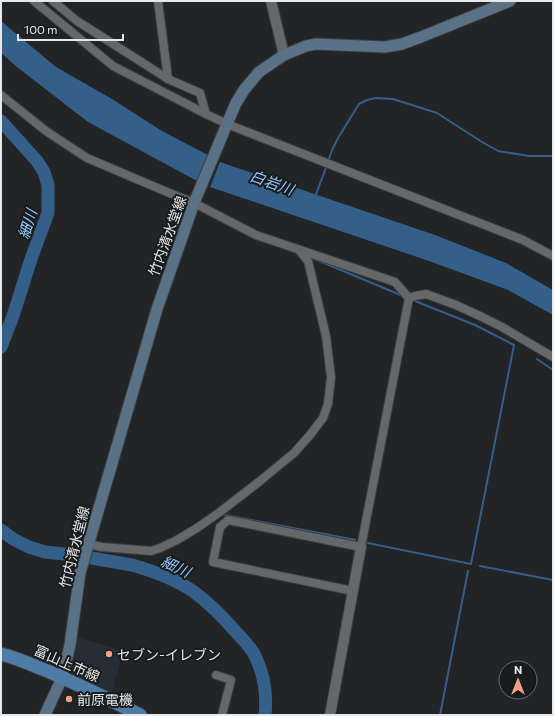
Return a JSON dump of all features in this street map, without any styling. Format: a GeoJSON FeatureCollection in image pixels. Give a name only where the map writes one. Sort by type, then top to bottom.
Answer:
{"type":"FeatureCollection","features":[{"type":"Feature","properties":{"kind":"main road","name":"竹内清水堂線"},"geometry":{"type":"LineString","coordinates":[[45,715],[62,678],[70,645],[80,573],[157,309],[194,203],[236,103],[244,90],[259,72],[284,55],[306,46],[316,44],[385,46],[402,44],[510,1]]}},
{"type":"Feature","properties":{"kind":"main road","name":"富山上市線"},"geometry":{"type":"LineString","coordinates":[[1,654],[8,655],[31,664],[140,715]]}},
{"type":"Feature","properties":{"kind":"street"},"geometry":{"type":"LineString","coordinates":[[34,1],[113,66],[206,114],[227,124],[523,240],[553,256]]}},
{"type":"Feature","properties":{"kind":"street"},"geometry":{"type":"LineString","coordinates":[[53,1],[76,21],[168,79],[200,93],[206,114]]}},
{"type":"Feature","properties":{"kind":"street"},"geometry":{"type":"LineString","coordinates":[[158,1],[168,79]]}},
{"type":"Feature","properties":{"kind":"street"},"geometry":{"type":"LineString","coordinates":[[271,1],[284,55]]}},
{"type":"Feature","properties":{"kind":"street"},"geometry":{"type":"LineString","coordinates":[[1,95],[46,131],[87,158],[194,203],[256,234],[395,282],[409,298]]}},
{"type":"Feature","properties":{"kind":"street"},"geometry":{"type":"LineString","coordinates":[[88,544],[102,547],[151,551],[177,540],[220,512],[294,453],[323,418],[328,404],[331,377],[326,336],[308,261],[298,249]]}},
{"type":"Feature","properties":{"kind":"street"},"geometry":{"type":"LineString","coordinates":[[409,298],[426,294],[456,305],[502,327],[553,357]]}},
{"type":"Feature","properties":{"kind":"street"},"geometry":{"type":"LineString","coordinates":[[330,715],[409,298]]}},
{"type":"Feature","properties":{"kind":"street"},"geometry":{"type":"LineString","coordinates":[[353,591],[213,562],[220,527],[228,520],[362,547]]}},
{"type":"Feature","properties":{"kind":"street"},"geometry":{"type":"LineString","coordinates":[[216,675],[231,680],[222,715]]}},
{"type":"Feature","properties":{"kind":"shaded area"},"geometry":{"type":"Polygon","coordinates":[[[78,637],[123,651],[112,693],[72,674],[69,666],[75,638],[78,637]]]}},
{"type":"Feature","properties":{"kind":"water"},"geometry":{"type":"Polygon","coordinates":[[[1,21],[56,67],[112,99],[162,131],[208,155],[197,181],[88,122],[17,67],[1,53],[1,21]]]}},
{"type":"Feature","properties":{"kind":"water","name":"白岩川"},"geometry":{"type":"Polygon","coordinates":[[[220,162],[435,235],[506,263],[553,290],[553,315],[508,290],[429,261],[210,187],[220,162]]]}},
{"type":"Feature","properties":{"kind":"water"},"geometry":{"type":"Polygon","coordinates":[[[226,514],[356,539],[356,542],[224,516],[226,514]]]}},
{"type":"Feature","properties":{"kind":"waterway"},"geometry":{"type":"LineString","coordinates":[[328,161],[338,138],[359,104],[376,98],[393,99],[437,113],[498,151],[529,156],[553,156]]}},
{"type":"Feature","properties":{"kind":"waterway","name":"細川"},"geometry":{"type":"LineString","coordinates":[[1,121],[37,161],[44,172],[48,185],[48,213],[1,347]]}},
{"type":"Feature","properties":{"kind":"waterway"},"geometry":{"type":"LineString","coordinates":[[315,197],[327,165]]}},
{"type":"Feature","properties":{"kind":"waterway"},"geometry":{"type":"LineString","coordinates":[[312,258],[403,296]]}},
{"type":"Feature","properties":{"kind":"waterway"},"geometry":{"type":"LineString","coordinates":[[368,543],[471,564],[514,345],[475,325],[415,301]]}},
{"type":"Feature","properties":{"kind":"waterway"},"geometry":{"type":"LineString","coordinates":[[537,359],[553,370]]}},
{"type":"Feature","properties":{"kind":"waterway","name":"細川"},"geometry":{"type":"LineString","coordinates":[[1,530],[13,539],[29,547],[45,552],[74,555],[132,565],[164,576],[180,583],[194,592],[221,616],[247,644],[254,654],[265,686],[265,715]]}},
{"type":"Feature","properties":{"kind":"waterway"},"geometry":{"type":"LineString","coordinates":[[480,566],[553,580]]}},
{"type":"Feature","properties":{"kind":"waterway"},"geometry":{"type":"LineString","coordinates":[[440,715],[468,571]]}},
{"type":"Feature","properties":{"kind":"place","name":"セブン-イレブン"},"geometry":{"type":"Point","coordinates":[109,654]}},
{"type":"Feature","properties":{"kind":"place","name":"前原電機"},"geometry":{"type":"Point","coordinates":[69,699]}}]}
